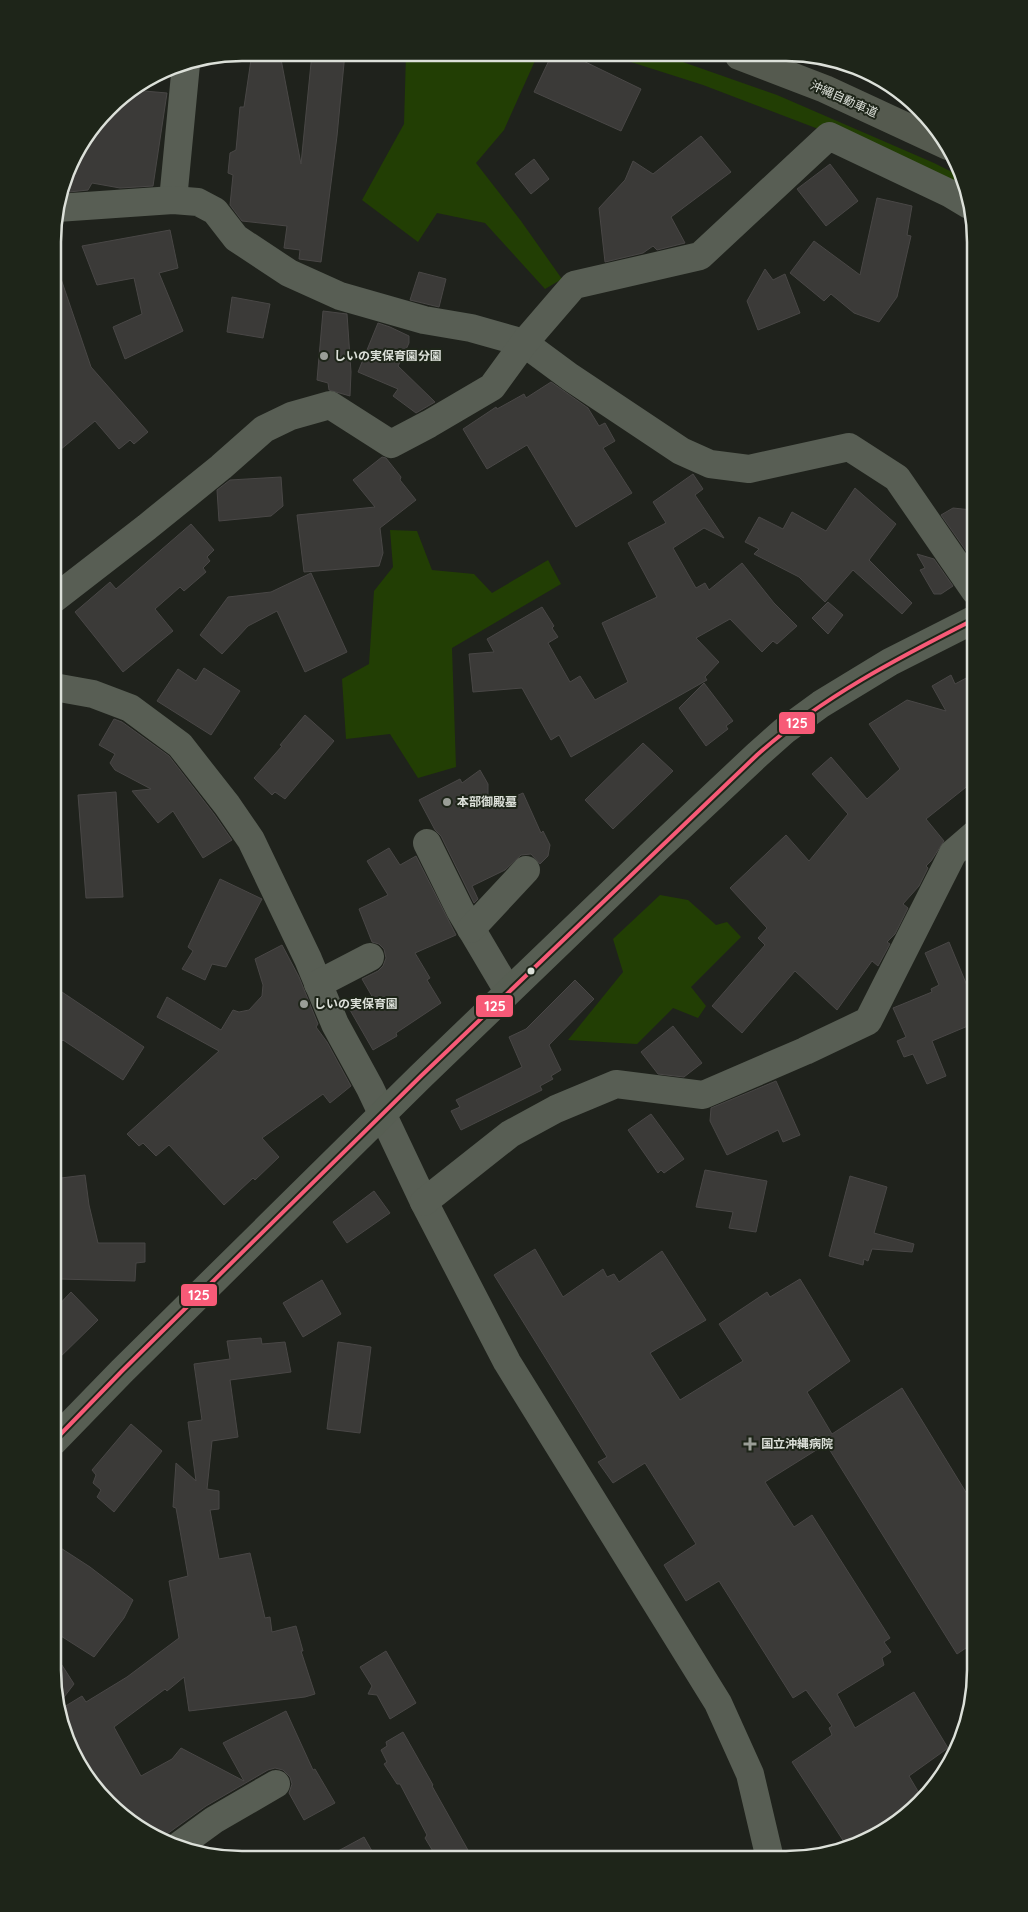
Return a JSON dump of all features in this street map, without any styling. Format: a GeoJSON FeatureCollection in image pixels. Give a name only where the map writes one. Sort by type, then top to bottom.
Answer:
{"type":"FeatureCollection","features":[{"type":"Feature","properties":{"kind":"highway","name":"沖縄自動車道"},"geometry":{"type":"LineString","coordinates":[[752,61],[824,89],[934,140]]}},
{"type":"Feature","properties":{"kind":"main road"},"geometry":{"type":"LineString","coordinates":[[61,1434],[135,1357],[382,1114],[659,847],[784,731],[821,704],[890,662],[967,623]]}},
{"type":"Feature","properties":{"kind":"street"},"geometry":{"type":"LineString","coordinates":[[173,200],[185,70]]}},
{"type":"Feature","properties":{"kind":"street"},"geometry":{"type":"LineString","coordinates":[[61,594],[148,527],[264,429],[291,416],[330,405],[391,444],[492,387],[524,343],[574,285],[700,256],[829,136],[962,201]]}},
{"type":"Feature","properties":{"kind":"street"},"geometry":{"type":"LineString","coordinates":[[65,207],[173,200],[198,202],[215,211],[236,238],[289,273],[340,296],[424,320],[471,328],[524,343],[570,377],[681,451],[710,464],[749,469],[849,447],[897,478],[967,574]]}},
{"type":"Feature","properties":{"kind":"street"},"geometry":{"type":"LineString","coordinates":[[61,688],[92,694],[130,708],[180,744],[227,805],[251,840],[304,951],[334,1024],[370,1088],[424,1202],[507,1362],[718,1703],[750,1774],[768,1851]]}},
{"type":"Feature","properties":{"kind":"street"},"geometry":{"type":"LineString","coordinates":[[424,1202],[510,1134],[565,1105],[616,1084],[703,1095],[805,1051],[868,1020],[953,854],[967,840]]}},
{"type":"Feature","properties":{"kind":"street"},"geometry":{"type":"LineString","coordinates":[[427,843],[447,886],[508,992]]}},
{"type":"Feature","properties":{"kind":"street"},"geometry":{"type":"LineString","coordinates":[[471,929],[526,870]]}},
{"type":"Feature","properties":{"kind":"street"},"geometry":{"type":"LineString","coordinates":[[318,984],[370,957]]}},
{"type":"Feature","properties":{"kind":"street"},"geometry":{"type":"LineString","coordinates":[[185,1841],[214,1820],[276,1784]]}},
{"type":"Feature","properties":{"kind":"green space"},"geometry":{"type":"Polygon","coordinates":[[[406,61],[535,61],[504,130],[476,163],[521,221],[562,279],[545,289],[485,223],[437,213],[418,242],[362,200],[404,124],[406,61]]]}},
{"type":"Feature","properties":{"kind":"green space"},"geometry":{"type":"Polygon","coordinates":[[[628,61],[680,61],[777,95],[953,172],[960,191],[855,143],[703,85],[628,61]]]}},
{"type":"Feature","properties":{"kind":"green space"},"geometry":{"type":"Polygon","coordinates":[[[390,530],[417,531],[432,570],[474,574],[492,593],[548,560],[561,584],[452,648],[456,767],[418,778],[390,734],[346,739],[342,679],[369,664],[374,591],[393,567],[390,530]]]}},
{"type":"Feature","properties":{"kind":"green space"},"geometry":{"type":"Polygon","coordinates":[[[660,895],[688,900],[716,925],[727,922],[741,937],[691,987],[706,1006],[698,1018],[673,1008],[637,1044],[568,1040],[623,972],[613,939],[660,895]]]}},
{"type":"Feature","properties":{"kind":"building"},"geometry":{"type":"Polygon","coordinates":[[[251,61],[281,61],[301,164],[311,61],[344,61],[321,262],[299,259],[300,250],[284,248],[287,226],[242,221],[230,205],[233,175],[228,173],[230,153],[236,150],[240,107],[244,107],[251,61]]]}},
{"type":"Feature","properties":{"kind":"building"},"geometry":{"type":"Polygon","coordinates":[[[549,61],[583,61],[641,89],[621,131],[534,92],[549,61]]]}},
{"type":"Feature","properties":{"kind":"building"},"geometry":{"type":"Polygon","coordinates":[[[144,91],[167,93],[153,186],[120,188],[92,183],[88,190],[69,192],[80,162],[99,132],[114,114],[144,91]]]}},
{"type":"Feature","properties":{"kind":"building"},"geometry":{"type":"Polygon","coordinates":[[[701,136],[731,172],[671,217],[685,243],[657,250],[653,246],[643,253],[605,262],[599,208],[625,180],[633,161],[653,174],[701,136]]]}},
{"type":"Feature","properties":{"kind":"building"},"geometry":{"type":"Polygon","coordinates":[[[534,159],[549,179],[531,194],[515,174],[534,159]]]}},
{"type":"Feature","properties":{"kind":"building"},"geometry":{"type":"Polygon","coordinates":[[[830,164],[858,201],[826,226],[797,189],[830,164]]]}},
{"type":"Feature","properties":{"kind":"building"},"geometry":{"type":"Polygon","coordinates":[[[877,198],[912,206],[907,235],[911,236],[897,297],[879,322],[854,313],[831,294],[824,301],[790,273],[814,241],[860,275],[877,198]]]}},
{"type":"Feature","properties":{"kind":"building"},"geometry":{"type":"Polygon","coordinates":[[[170,230],[178,268],[159,273],[183,331],[125,359],[113,327],[142,314],[134,278],[97,285],[82,246],[170,230]]]}},
{"type":"Feature","properties":{"kind":"building"},"geometry":{"type":"Polygon","coordinates":[[[765,269],[773,280],[785,274],[800,313],[758,330],[747,301],[765,269]]]}},
{"type":"Feature","properties":{"kind":"building"},"geometry":{"type":"Polygon","coordinates":[[[419,272],[446,279],[439,307],[410,300],[419,272]]]}},
{"type":"Feature","properties":{"kind":"building"},"geometry":{"type":"Polygon","coordinates":[[[61,279],[91,367],[148,432],[134,444],[130,440],[119,449],[95,421],[61,449],[61,279]]]}},
{"type":"Feature","properties":{"kind":"building"},"geometry":{"type":"Polygon","coordinates":[[[232,297],[270,304],[263,338],[227,332],[232,297]]]}},
{"type":"Feature","properties":{"kind":"building"},"geometry":{"type":"Polygon","coordinates":[[[323,311],[347,314],[351,372],[350,396],[329,390],[328,383],[317,380],[323,311]]]}},
{"type":"Feature","properties":{"kind":"building"},"geometry":{"type":"Polygon","coordinates":[[[378,323],[409,336],[409,343],[398,366],[435,402],[416,413],[393,396],[398,389],[358,372],[378,323]]]}},
{"type":"Feature","properties":{"kind":"building"},"geometry":{"type":"Polygon","coordinates":[[[551,382],[588,408],[599,426],[605,423],[615,441],[603,448],[632,493],[576,527],[527,445],[487,469],[463,429],[496,407],[497,409],[524,394],[526,398],[551,382]]]}},
{"type":"Feature","properties":{"kind":"building"},"geometry":{"type":"Polygon","coordinates":[[[382,457],[386,458],[416,500],[380,528],[383,553],[379,566],[304,572],[297,515],[375,507],[353,480],[382,457]]]}},
{"type":"Feature","properties":{"kind":"building"},"geometry":{"type":"Polygon","coordinates":[[[693,474],[703,489],[695,495],[724,538],[704,528],[673,548],[696,588],[705,583],[709,590],[742,563],[774,603],[797,626],[777,644],[773,641],[762,652],[730,619],[696,638],[719,662],[705,677],[707,680],[571,757],[559,735],[551,740],[522,688],[473,692],[469,654],[494,652],[487,639],[542,607],[554,626],[552,628],[558,637],[548,643],[570,682],[580,676],[595,700],[628,682],[602,623],[657,597],[628,543],[666,523],[653,502],[693,474]]]}},
{"type":"Feature","properties":{"kind":"building"},"geometry":{"type":"Polygon","coordinates":[[[281,477],[283,506],[271,516],[219,521],[217,490],[230,480],[281,477]]]}},
{"type":"Feature","properties":{"kind":"building"},"geometry":{"type":"Polygon","coordinates":[[[855,488],[896,524],[869,560],[912,603],[902,614],[853,570],[825,602],[799,577],[754,554],[759,549],[745,542],[759,517],[783,529],[792,512],[826,531],[855,488]]]}},
{"type":"Feature","properties":{"kind":"building"},"geometry":{"type":"Polygon","coordinates":[[[953,508],[967,509],[967,552],[941,515],[953,508]]]}},
{"type":"Feature","properties":{"kind":"building"},"geometry":{"type":"Polygon","coordinates":[[[191,524],[214,550],[207,557],[210,561],[203,568],[206,572],[184,591],[180,587],[155,609],[173,631],[123,672],[75,612],[110,582],[116,589],[191,524]]]}},
{"type":"Feature","properties":{"kind":"building"},"geometry":{"type":"Polygon","coordinates":[[[917,554],[934,559],[953,586],[941,594],[934,594],[920,570],[925,568],[917,554]]]}},
{"type":"Feature","properties":{"kind":"building"},"geometry":{"type":"Polygon","coordinates":[[[311,573],[347,652],[305,672],[277,611],[248,626],[222,654],[200,635],[228,597],[271,592],[311,573]]]}},
{"type":"Feature","properties":{"kind":"building"},"geometry":{"type":"Polygon","coordinates":[[[828,602],[843,615],[828,634],[812,618],[828,602]]]}},
{"type":"Feature","properties":{"kind":"building"},"geometry":{"type":"Polygon","coordinates":[[[204,668],[240,691],[211,735],[157,701],[178,669],[196,681],[204,668]]]}},
{"type":"Feature","properties":{"kind":"building"},"geometry":{"type":"Polygon","coordinates":[[[951,675],[955,684],[967,678],[967,786],[926,819],[944,841],[926,866],[928,868],[919,886],[903,904],[908,908],[895,934],[887,942],[890,944],[878,966],[872,961],[837,1010],[795,971],[742,1033],[712,1006],[765,945],[758,938],[767,928],[730,888],[786,835],[809,861],[848,814],[812,774],[831,757],[867,799],[900,769],[869,724],[907,700],[946,711],[932,686],[951,675]]]}},
{"type":"Feature","properties":{"kind":"building"},"geometry":{"type":"Polygon","coordinates":[[[704,683],[733,721],[726,726],[728,729],[706,746],[679,708],[704,683]]]}},
{"type":"Feature","properties":{"kind":"building"},"geometry":{"type":"Polygon","coordinates":[[[305,715],[334,741],[285,799],[275,792],[272,795],[254,778],[282,746],[280,745],[305,715]]]}},
{"type":"Feature","properties":{"kind":"building"},"geometry":{"type":"Polygon","coordinates":[[[114,719],[122,722],[169,756],[232,840],[203,858],[173,811],[158,823],[132,791],[151,789],[115,770],[110,763],[115,754],[99,745],[114,719]]]}},
{"type":"Feature","properties":{"kind":"building"},"geometry":{"type":"Polygon","coordinates":[[[643,743],[673,771],[613,829],[585,800],[643,743]]]}},
{"type":"Feature","properties":{"kind":"building"},"geometry":{"type":"Polygon","coordinates":[[[480,770],[488,784],[488,808],[523,793],[541,833],[543,831],[550,845],[548,856],[540,864],[531,854],[521,855],[505,870],[472,886],[478,899],[474,903],[441,836],[435,830],[419,800],[460,779],[462,783],[480,770]]]}},
{"type":"Feature","properties":{"kind":"building"},"geometry":{"type":"Polygon","coordinates":[[[116,792],[123,897],[86,898],[78,795],[116,792]]]}},
{"type":"Feature","properties":{"kind":"building"},"geometry":{"type":"Polygon","coordinates":[[[389,848],[400,865],[416,856],[456,935],[415,953],[430,978],[427,980],[441,1003],[396,1033],[397,1036],[373,1050],[350,1010],[373,998],[362,979],[378,971],[383,966],[386,958],[384,949],[379,944],[372,942],[359,909],[388,895],[367,861],[389,848]]]}},
{"type":"Feature","properties":{"kind":"building"},"geometry":{"type":"Polygon","coordinates":[[[220,879],[262,899],[226,967],[212,964],[205,980],[182,969],[193,951],[188,947],[220,879]]]}},
{"type":"Feature","properties":{"kind":"building"},"geometry":{"type":"Polygon","coordinates":[[[949,942],[967,986],[967,1026],[932,1041],[946,1076],[927,1084],[913,1054],[904,1057],[897,1041],[906,1037],[893,1008],[932,992],[931,989],[939,985],[925,953],[949,942]]]}},
{"type":"Feature","properties":{"kind":"building"},"geometry":{"type":"Polygon","coordinates":[[[282,945],[299,977],[318,1024],[316,1027],[327,1042],[351,1086],[330,1103],[323,1094],[262,1138],[279,1157],[255,1180],[253,1178],[224,1205],[169,1145],[156,1156],[143,1143],[139,1146],[127,1134],[219,1051],[157,1017],[167,997],[221,1030],[233,1010],[239,1012],[249,1010],[262,996],[263,985],[255,959],[282,945]]]}},
{"type":"Feature","properties":{"kind":"building"},"geometry":{"type":"Polygon","coordinates":[[[575,980],[594,999],[549,1045],[561,1070],[551,1076],[553,1079],[540,1086],[542,1090],[461,1130],[451,1111],[460,1107],[456,1100],[522,1067],[509,1037],[526,1029],[575,980]]]}},
{"type":"Feature","properties":{"kind":"building"},"geometry":{"type":"Polygon","coordinates":[[[61,991],[144,1047],[123,1080],[63,1040],[61,1042],[61,991]]]}},
{"type":"Feature","properties":{"kind":"building"},"geometry":{"type":"Polygon","coordinates":[[[673,1026],[702,1063],[684,1077],[658,1074],[641,1052],[673,1026]]]}},
{"type":"Feature","properties":{"kind":"building"},"geometry":{"type":"Polygon","coordinates":[[[776,1081],[800,1135],[783,1142],[778,1130],[727,1155],[710,1121],[711,1108],[776,1081]]]}},
{"type":"Feature","properties":{"kind":"building"},"geometry":{"type":"Polygon","coordinates":[[[651,1114],[684,1159],[664,1173],[661,1170],[658,1173],[628,1130],[651,1114]]]}},
{"type":"Feature","properties":{"kind":"building"},"geometry":{"type":"Polygon","coordinates":[[[705,1170],[767,1181],[756,1232],[729,1228],[733,1212],[696,1207],[705,1170]]]}},
{"type":"Feature","properties":{"kind":"building"},"geometry":{"type":"Polygon","coordinates":[[[85,1175],[89,1205],[98,1243],[145,1243],[145,1262],[136,1263],[135,1281],[61,1279],[61,1178],[85,1175]]]}},
{"type":"Feature","properties":{"kind":"building"},"geometry":{"type":"Polygon","coordinates":[[[850,1176],[887,1187],[874,1233],[914,1244],[912,1252],[872,1249],[868,1261],[864,1259],[863,1265],[829,1256],[850,1176]]]}},
{"type":"Feature","properties":{"kind":"building"},"geometry":{"type":"Polygon","coordinates":[[[374,1191],[390,1213],[347,1243],[333,1222],[374,1191]]]}},
{"type":"Feature","properties":{"kind":"building"},"geometry":{"type":"Polygon","coordinates":[[[535,1249],[563,1297],[603,1269],[607,1277],[614,1274],[619,1282],[662,1251],[706,1320],[650,1353],[680,1400],[743,1361],[719,1324],[767,1292],[770,1297],[800,1279],[850,1361],[807,1392],[832,1434],[902,1388],[967,1494],[967,1647],[957,1654],[826,1444],[765,1482],[794,1527],[812,1515],[890,1638],[884,1642],[891,1652],[882,1658],[884,1665],[837,1694],[855,1728],[914,1692],[948,1748],[909,1776],[919,1793],[896,1813],[866,1832],[844,1841],[792,1762],[832,1735],[829,1728],[832,1726],[806,1690],[793,1698],[719,1581],[686,1601],[664,1565],[696,1544],[645,1463],[613,1483],[598,1462],[607,1457],[494,1275],[535,1249]]]}},
{"type":"Feature","properties":{"kind":"building"},"geometry":{"type":"Polygon","coordinates":[[[322,1280],[341,1314],[303,1337],[283,1303],[322,1280]]]}},
{"type":"Feature","properties":{"kind":"building"},"geometry":{"type":"Polygon","coordinates":[[[71,1292],[98,1320],[61,1356],[61,1303],[71,1292]]]}},
{"type":"Feature","properties":{"kind":"building"},"geometry":{"type":"Polygon","coordinates":[[[261,1338],[262,1344],[285,1342],[291,1372],[230,1380],[238,1437],[212,1441],[207,1489],[219,1491],[219,1509],[210,1510],[219,1559],[250,1553],[265,1618],[270,1617],[272,1632],[296,1626],[303,1651],[301,1651],[315,1694],[305,1697],[189,1711],[184,1677],[167,1691],[165,1689],[114,1727],[141,1776],[172,1759],[181,1748],[244,1781],[223,1743],[286,1711],[313,1770],[315,1769],[335,1803],[304,1820],[289,1793],[292,1784],[290,1777],[283,1770],[275,1768],[268,1770],[206,1806],[167,1834],[132,1813],[106,1789],[80,1750],[67,1717],[65,1706],[82,1696],[86,1702],[127,1677],[179,1638],[169,1581],[188,1576],[176,1508],[173,1507],[176,1463],[196,1481],[188,1422],[202,1420],[194,1364],[230,1359],[227,1341],[261,1338]]]}},
{"type":"Feature","properties":{"kind":"building"},"geometry":{"type":"Polygon","coordinates":[[[338,1342],[371,1347],[360,1433],[327,1429],[338,1342]]]}},
{"type":"Feature","properties":{"kind":"building"},"geometry":{"type":"Polygon","coordinates":[[[131,1424],[162,1451],[114,1512],[97,1497],[101,1490],[93,1483],[96,1475],[92,1470],[131,1424]]]}},
{"type":"Feature","properties":{"kind":"building"},"geometry":{"type":"Polygon","coordinates":[[[61,1548],[90,1567],[133,1600],[124,1618],[94,1657],[61,1636],[61,1548]]]}},
{"type":"Feature","properties":{"kind":"building"},"geometry":{"type":"Polygon","coordinates":[[[386,1651],[416,1703],[390,1719],[377,1695],[368,1694],[372,1686],[360,1667],[386,1651]]]}},
{"type":"Feature","properties":{"kind":"building"},"geometry":{"type":"Polygon","coordinates":[[[61,1664],[74,1684],[64,1697],[61,1664]]]}},
{"type":"Feature","properties":{"kind":"building"},"geometry":{"type":"Polygon","coordinates":[[[403,1732],[469,1851],[433,1851],[425,1838],[427,1835],[400,1784],[397,1784],[384,1764],[387,1762],[381,1750],[387,1746],[386,1742],[403,1732]]]}},
{"type":"Feature","properties":{"kind":"building"},"geometry":{"type":"Polygon","coordinates":[[[364,1837],[372,1851],[338,1851],[364,1837]]]}},
{"type":"Feature","properties":{"kind":"transit line","name":"125"},"geometry":{"type":"LineString","coordinates":[[61,1434],[122,1371],[421,1076],[757,755],[782,734],[834,697],[889,664],[967,623]]}},
{"type":"Feature","properties":{"kind":"place","name":"しいの実保育園分園"},"geometry":{"type":"Point","coordinates":[324,356]}},
{"type":"Feature","properties":{"kind":"place","name":"本部御殿墓"},"geometry":{"type":"Point","coordinates":[447,802]}},
{"type":"Feature","properties":{"kind":"place","name":"しいの実保育園"},"geometry":{"type":"Point","coordinates":[304,1004]}},
{"type":"Feature","properties":{"kind":"place","name":"国立沖縄病院"},"geometry":{"type":"Point","coordinates":[750,1444]}}]}
